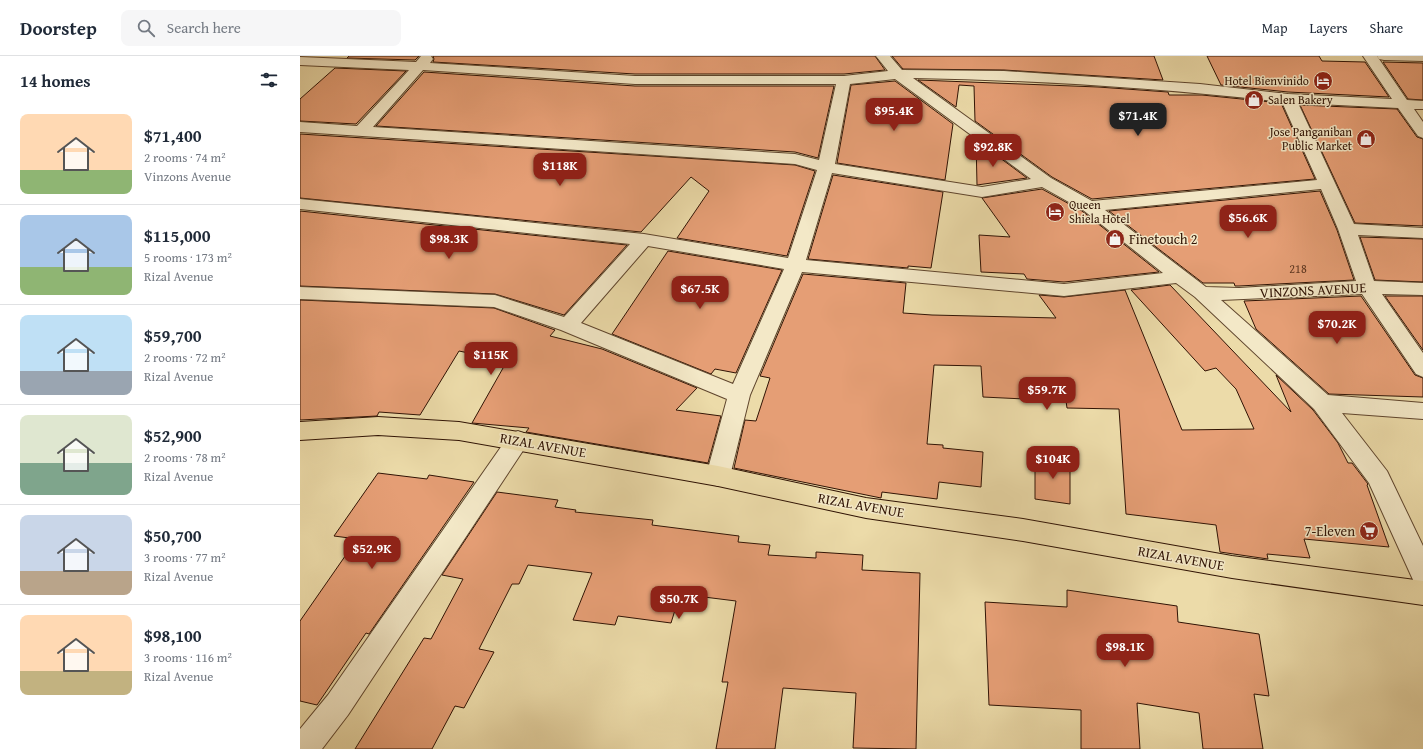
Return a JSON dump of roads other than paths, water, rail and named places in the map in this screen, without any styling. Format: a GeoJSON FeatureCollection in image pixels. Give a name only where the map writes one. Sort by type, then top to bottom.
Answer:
{"type":"FeatureCollection","features":[{"type":"Feature","properties":{"kind":"main road","name":"RIZAL AVENUE"},"geometry":{"type":"LineString","coordinates":[[300,431],[378,426],[459,431],[518,440],[718,476],[866,508],[1023,530],[1232,567],[1423,593]]}},
{"type":"Feature","properties":{"kind":"street"},"geometry":{"type":"LineString","coordinates":[[883,56],[898,74],[1046,182],[1089,206],[1202,293],[1322,403],[1379,478],[1423,574]]}},
{"type":"Feature","properties":{"kind":"street"},"geometry":{"type":"LineString","coordinates":[[1370,56],[1423,133]]}},
{"type":"Feature","properties":{"kind":"street"},"geometry":{"type":"LineString","coordinates":[[1384,56],[1423,57]]}},
{"type":"Feature","properties":{"kind":"street"},"geometry":{"type":"LineString","coordinates":[[306,62],[424,61],[635,80],[844,80],[898,74],[1004,75],[1200,88],[1288,98],[1423,105]]}},
{"type":"Feature","properties":{"kind":"street"},"geometry":{"type":"LineString","coordinates":[[360,132],[424,61]]}},
{"type":"Feature","properties":{"kind":"street"},"geometry":{"type":"LineString","coordinates":[[718,476],[739,395],[795,265],[826,166],[844,80]]}},
{"type":"Feature","properties":{"kind":"street"},"geometry":{"type":"LineString","coordinates":[[1288,98],[1325,184],[1347,229],[1367,287],[1423,369]]}},
{"type":"Feature","properties":{"kind":"street"},"geometry":{"type":"LineString","coordinates":[[300,127],[787,159],[982,192],[1046,182]]}},
{"type":"Feature","properties":{"kind":"street"},"geometry":{"type":"LineString","coordinates":[[1089,206],[1325,184]]}},
{"type":"Feature","properties":{"kind":"street"},"geometry":{"type":"LineString","coordinates":[[301,206],[644,240],[795,265],[1064,290],[1180,277]]}},
{"type":"Feature","properties":{"kind":"street"},"geometry":{"type":"LineString","coordinates":[[1347,229],[1423,233]]}},
{"type":"Feature","properties":{"kind":"street"},"geometry":{"type":"LineString","coordinates":[[568,325],[644,240]]}},
{"type":"Feature","properties":{"kind":"street","name":"VINZONS AVENUE"},"geometry":{"type":"LineString","coordinates":[[1202,293],[1239,294],[1367,287],[1423,289]]}},
{"type":"Feature","properties":{"kind":"street"},"geometry":{"type":"LineString","coordinates":[[300,293],[495,301],[568,325],[739,395]]}},
{"type":"Feature","properties":{"kind":"street"},"geometry":{"type":"LineString","coordinates":[[1322,403],[1423,411]]}},
{"type":"Feature","properties":{"kind":"street"},"geometry":{"type":"LineString","coordinates":[[303,749],[338,705],[518,440]]}},
{"type":"Feature","properties":{"kind":"place","name":"Hotel Bienvinido"},"geometry":{"type":"Point","coordinates":[1323,81]}},
{"type":"Feature","properties":{"kind":"place","name":"Salen Bakery"},"geometry":{"type":"Point","coordinates":[1254,100]}},
{"type":"Feature","properties":{"kind":"place","name":"Jose Panganiban Public Market"},"geometry":{"type":"Point","coordinates":[1366,139]}},
{"type":"Feature","properties":{"kind":"place","name":"Queen Shiela Hotel"},"geometry":{"type":"Point","coordinates":[1055,212]}},
{"type":"Feature","properties":{"kind":"place","name":"Finetouch 2"},"geometry":{"type":"Point","coordinates":[1115,239]}},
{"type":"Feature","properties":{"kind":"place","name":"7-Eleven"},"geometry":{"type":"Point","coordinates":[1369,531]}}]}
